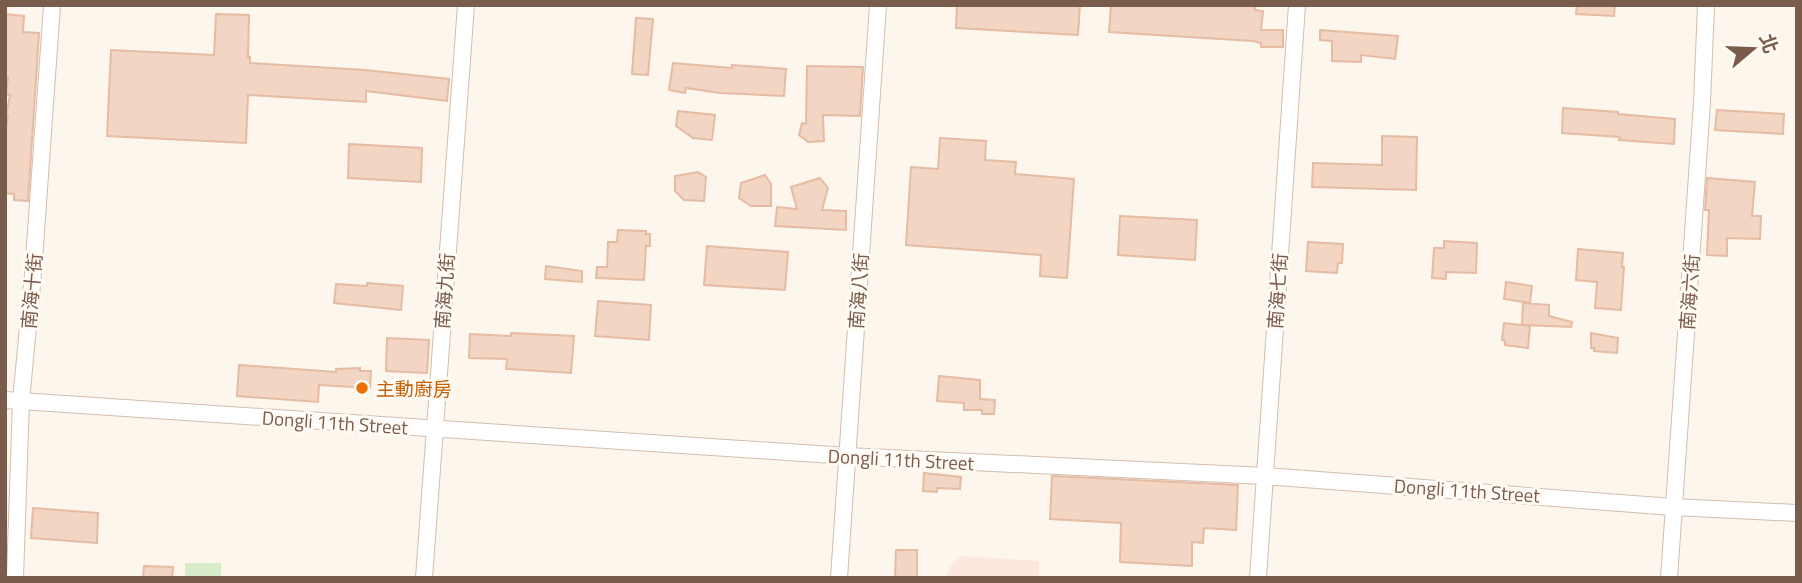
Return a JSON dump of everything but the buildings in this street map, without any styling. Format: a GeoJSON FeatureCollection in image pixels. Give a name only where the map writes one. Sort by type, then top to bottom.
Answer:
{"type":"FeatureCollection","features":[{"type":"Feature","properties":{"kind":"street","name":"南海十街"},"geometry":{"type":"LineString","coordinates":[[15,577],[13,401],[33,274],[52,5]]}},
{"type":"Feature","properties":{"kind":"street","name":"南海九街"},"geometry":{"type":"LineString","coordinates":[[424,578],[466,5]]}},
{"type":"Feature","properties":{"kind":"street","name":"南海八街"},"geometry":{"type":"LineString","coordinates":[[839,578],[878,5]]}},
{"type":"Feature","properties":{"kind":"street","name":"南海七街"},"geometry":{"type":"LineString","coordinates":[[1258,578],[1297,5]]}},
{"type":"Feature","properties":{"kind":"street","name":"南海六街"},"geometry":{"type":"LineString","coordinates":[[1669,578],[1701,117],[1706,5]]}},
{"type":"Feature","properties":{"kind":"street","name":"Dongli 11th Street"},"geometry":{"type":"LineString","coordinates":[[13,401],[847,456],[1265,476],[1673,507],[1797,513]]}},
{"type":"Feature","properties":{"kind":"street"},"geometry":{"type":"LineString","coordinates":[[5,566],[15,577]]}},
{"type":"Feature","properties":{"kind":"shaded area"},"geometry":{"type":"Polygon","coordinates":[[[961,556],[1039,561],[1039,578],[946,578],[949,568],[961,556]]]}},
{"type":"Feature","properties":{"kind":"green space"},"geometry":{"type":"Polygon","coordinates":[[[185,563],[221,563],[221,578],[185,578],[185,563]]]}},
{"type":"Feature","properties":{"kind":"place","name":"主動廚房"},"geometry":{"type":"Point","coordinates":[362,388]}}]}
